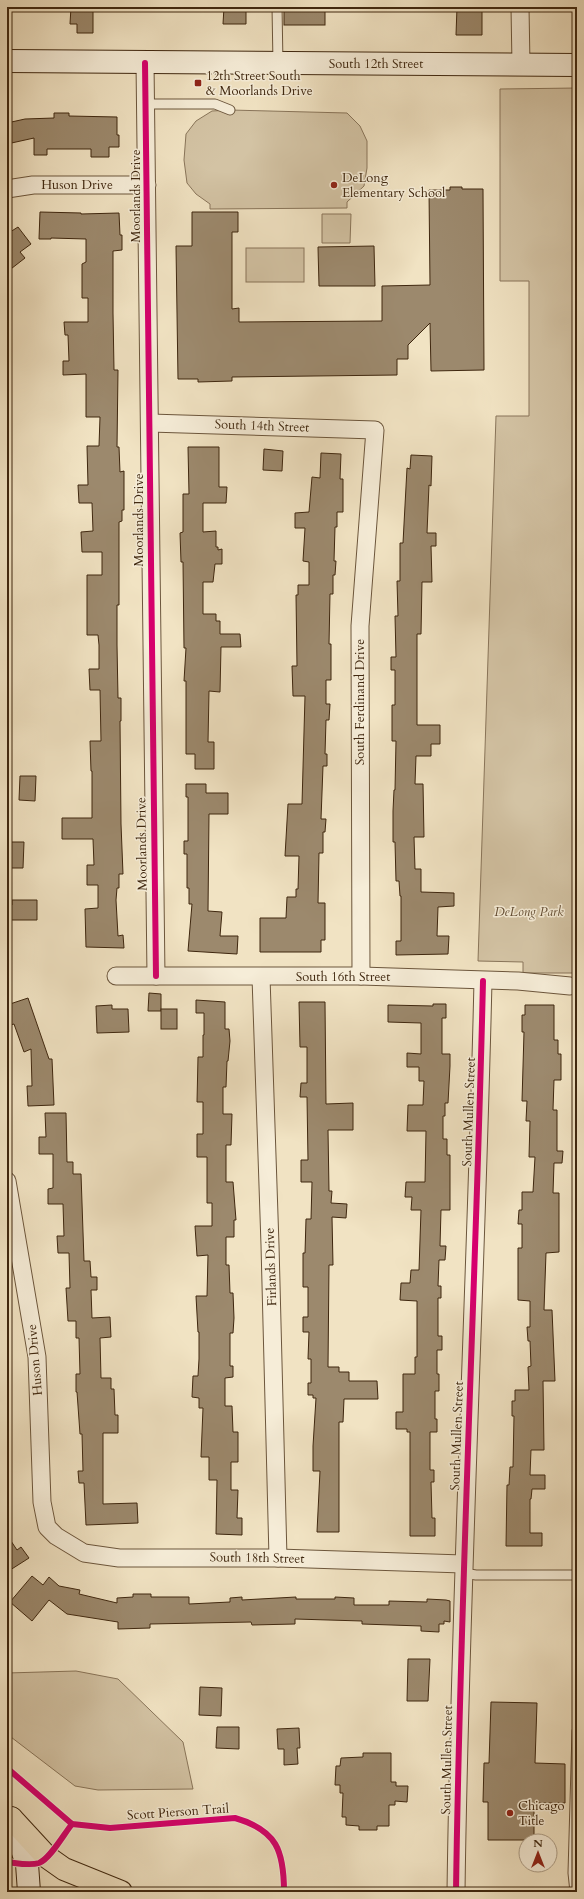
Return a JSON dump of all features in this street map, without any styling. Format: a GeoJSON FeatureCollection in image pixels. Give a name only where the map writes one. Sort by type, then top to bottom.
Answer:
{"type":"FeatureCollection","features":[{"type":"Feature","properties":{"kind":"main road","name":"South 12th Street"},"geometry":{"type":"LineString","coordinates":[[7,61],[577,65]]}},
{"type":"Feature","properties":{"kind":"main road"},"geometry":{"type":"LineString","coordinates":[[9,1815],[27,1864],[29,1892]]}},
{"type":"Feature","properties":{"kind":"main road"},"geometry":{"type":"LineString","coordinates":[[9,1815],[47,1857],[64,1869],[122,1892]]}},
{"type":"Feature","properties":{"kind":"street"},"geometry":{"type":"LineString","coordinates":[[520,7],[521,65]]}},
{"type":"Feature","properties":{"kind":"street","name":"Moorlands Drive"},"geometry":{"type":"LineString","coordinates":[[145,63],[147,104],[156,976]]}},
{"type":"Feature","properties":{"kind":"street","name":"Huson Drive"},"geometry":{"type":"LineString","coordinates":[[7,189],[33,185],[147,185]]}},
{"type":"Feature","properties":{"kind":"street","name":"South 14th Street"},"geometry":{"type":"LineString","coordinates":[[150,423],[375,430]]}},
{"type":"Feature","properties":{"kind":"street","name":"South Ferdinand Drive"},"geometry":{"type":"LineString","coordinates":[[361,976],[360,626],[375,430]]}},
{"type":"Feature","properties":{"kind":"street","name":"South 16th Street"},"geometry":{"type":"LineString","coordinates":[[116,976],[361,976],[518,981],[573,988]]}},
{"type":"Feature","properties":{"kind":"street","name":"Firlands Drive"},"geometry":{"type":"LineString","coordinates":[[261,977],[278,1558]]}},
{"type":"Feature","properties":{"kind":"street","name":"South Mullen Street"},"geometry":{"type":"LineString","coordinates":[[456,1892],[463,1568],[479,1160],[483,981]]}},
{"type":"Feature","properties":{"kind":"street","name":"Huson Drive"},"geometry":{"type":"LineString","coordinates":[[7,1181],[37,1357],[42,1502],[47,1527],[56,1536]]}},
{"type":"Feature","properties":{"kind":"street","name":"South 18th Street"},"geometry":{"type":"LineString","coordinates":[[56,1536],[84,1553],[119,1558],[278,1558],[463,1568]]}},
{"type":"Feature","properties":{"kind":"lane"},"geometry":{"type":"LineString","coordinates":[[278,7],[278,64]]}},
{"type":"Feature","properties":{"kind":"lane"},"geometry":{"type":"LineString","coordinates":[[147,104],[215,104],[230,110]]}},
{"type":"Feature","properties":{"kind":"lane"},"geometry":{"type":"LineString","coordinates":[[463,1568],[476,1575],[577,1574]]}},
{"type":"Feature","properties":{"kind":"lane"},"geometry":{"type":"LineString","coordinates":[[575,1892],[573,1873],[577,1732]]}},
{"type":"Feature","properties":{"kind":"green space","name":"DeLong Park"},"geometry":{"type":"Polygon","coordinates":[[[577,88],[577,973],[523,973],[523,962],[478,961],[496,416],[529,416],[529,281],[500,281],[500,89],[577,88]]]}},
{"type":"Feature","properties":{"kind":"green space"},"geometry":{"type":"Polygon","coordinates":[[[230,110],[347,113],[360,126],[367,141],[367,168],[364,186],[347,202],[347,208],[210,209],[210,204],[196,194],[187,183],[184,160],[186,134],[196,121],[212,111],[230,110]]]}},
{"type":"Feature","properties":{"kind":"green space"},"geometry":{"type":"Polygon","coordinates":[[[322,214],[351,214],[350,243],[322,243],[322,214]]]}},
{"type":"Feature","properties":{"kind":"green space"},"geometry":{"type":"Polygon","coordinates":[[[246,248],[304,248],[304,282],[246,282],[246,248]]]}},
{"type":"Feature","properties":{"kind":"green space"},"geometry":{"type":"Polygon","coordinates":[[[76,1671],[118,1679],[183,1742],[193,1789],[98,1790],[75,1786],[7,1734],[7,1673],[76,1671]]]}},
{"type":"Feature","properties":{"kind":"building"},"geometry":{"type":"Polygon","coordinates":[[[71,7],[93,7],[93,33],[77,33],[77,24],[70,24],[71,7]]]}},
{"type":"Feature","properties":{"kind":"building"},"geometry":{"type":"Polygon","coordinates":[[[224,7],[246,7],[246,24],[223,24],[224,7]]]}},
{"type":"Feature","properties":{"kind":"building"},"geometry":{"type":"Polygon","coordinates":[[[284,7],[325,7],[325,25],[284,25],[284,7]]]}},
{"type":"Feature","properties":{"kind":"building"},"geometry":{"type":"Polygon","coordinates":[[[457,7],[482,7],[482,35],[456,35],[457,7]]]}},
{"type":"Feature","properties":{"kind":"building"},"geometry":{"type":"Polygon","coordinates":[[[54,113],[69,113],[69,116],[117,117],[119,147],[109,147],[109,157],[91,157],[91,149],[47,149],[47,155],[34,155],[34,138],[7,144],[7,123],[25,119],[54,118],[54,113]]]}},
{"type":"Feature","properties":{"kind":"building"},"geometry":{"type":"Polygon","coordinates":[[[450,187],[462,187],[462,189],[483,189],[484,370],[431,371],[430,323],[408,345],[408,359],[397,359],[397,375],[232,377],[232,381],[198,382],[198,379],[178,379],[176,246],[192,246],[192,212],[238,212],[238,232],[232,232],[232,309],[239,308],[239,322],[382,321],[382,286],[430,285],[429,190],[450,190],[450,187]]]}},
{"type":"Feature","properties":{"kind":"building"},"geometry":{"type":"Polygon","coordinates":[[[40,212],[81,214],[119,213],[120,235],[122,235],[122,250],[113,251],[113,313],[114,370],[118,370],[117,447],[119,447],[120,472],[124,471],[124,510],[122,510],[122,521],[119,522],[119,605],[117,605],[118,698],[121,698],[121,824],[123,874],[119,874],[119,888],[117,888],[116,900],[118,936],[123,935],[124,948],[86,947],[85,909],[98,908],[98,885],[87,885],[87,865],[94,865],[93,839],[62,839],[62,818],[92,818],[92,771],[90,741],[101,741],[100,690],[90,690],[89,669],[99,669],[99,645],[98,635],[87,635],[87,575],[102,575],[102,552],[82,552],[81,532],[93,531],[92,503],[79,503],[78,485],[88,485],[87,446],[99,446],[100,417],[86,417],[86,374],[63,375],[63,361],[69,361],[68,335],[65,335],[64,322],[88,322],[88,298],[82,298],[82,264],[86,262],[86,239],[39,239],[40,212]]]}},
{"type":"Feature","properties":{"kind":"building"},"geometry":{"type":"Polygon","coordinates":[[[18,227],[31,244],[20,252],[25,258],[7,272],[7,234],[18,227]]]}},
{"type":"Feature","properties":{"kind":"building"},"geometry":{"type":"Polygon","coordinates":[[[374,246],[375,286],[319,286],[318,247],[374,246]]]}},
{"type":"Feature","properties":{"kind":"building"},"geometry":{"type":"Polygon","coordinates":[[[188,447],[219,447],[219,487],[227,487],[226,503],[203,503],[203,532],[216,531],[216,547],[218,547],[218,550],[222,549],[222,564],[215,564],[213,582],[203,582],[203,614],[216,614],[216,621],[220,621],[220,634],[240,634],[241,647],[221,647],[220,692],[209,691],[208,742],[214,742],[214,769],[195,769],[195,754],[186,754],[186,681],[184,681],[186,648],[184,648],[183,562],[181,562],[180,533],[183,532],[183,494],[189,494],[188,447]]]}},
{"type":"Feature","properties":{"kind":"building"},"geometry":{"type":"Polygon","coordinates":[[[264,449],[283,451],[282,471],[263,470],[264,449]]]}},
{"type":"Feature","properties":{"kind":"building"},"geometry":{"type":"Polygon","coordinates":[[[321,453],[341,454],[340,479],[343,479],[343,512],[337,512],[337,527],[335,527],[335,575],[333,575],[333,594],[330,594],[329,644],[331,644],[331,680],[326,680],[326,704],[330,704],[329,720],[326,720],[325,754],[327,754],[327,766],[323,766],[321,819],[326,819],[325,832],[323,832],[323,853],[319,853],[318,903],[325,903],[325,940],[321,940],[321,952],[260,952],[260,918],[286,918],[287,897],[296,897],[296,889],[298,889],[299,856],[285,856],[288,804],[302,804],[305,696],[293,696],[292,666],[297,666],[296,595],[298,595],[298,585],[309,585],[309,562],[303,561],[305,528],[295,528],[295,513],[309,512],[312,477],[320,478],[321,453]]]}},
{"type":"Feature","properties":{"kind":"building"},"geometry":{"type":"Polygon","coordinates":[[[411,455],[432,456],[427,533],[436,533],[436,546],[431,546],[432,582],[422,582],[421,634],[417,634],[417,725],[440,725],[440,744],[431,744],[431,756],[416,756],[415,784],[423,784],[424,837],[414,837],[415,869],[421,869],[421,892],[454,893],[454,906],[438,907],[437,936],[449,936],[448,954],[396,955],[396,941],[401,941],[401,896],[399,881],[396,881],[395,842],[393,842],[396,741],[392,741],[392,705],[395,705],[395,670],[391,670],[391,657],[396,657],[395,616],[398,616],[397,581],[400,581],[400,543],[403,543],[407,468],[410,469],[411,455]]]}},
{"type":"Feature","properties":{"kind":"building"},"geometry":{"type":"Polygon","coordinates":[[[20,776],[36,776],[35,801],[19,800],[20,776]]]}},
{"type":"Feature","properties":{"kind":"building"},"geometry":{"type":"Polygon","coordinates":[[[186,784],[206,784],[206,793],[228,793],[228,814],[209,814],[208,911],[222,912],[220,936],[238,936],[237,954],[188,951],[192,904],[189,904],[189,888],[187,888],[187,854],[184,854],[184,841],[188,841],[188,797],[186,797],[186,784]]]}},
{"type":"Feature","properties":{"kind":"building"},"geometry":{"type":"Polygon","coordinates":[[[7,842],[24,842],[23,868],[7,868],[7,842]]]}},
{"type":"Feature","properties":{"kind":"building"},"geometry":{"type":"Polygon","coordinates":[[[12,900],[37,900],[37,920],[7,920],[7,905],[12,905],[12,900]]]}},
{"type":"Feature","properties":{"kind":"building"},"geometry":{"type":"Polygon","coordinates":[[[149,993],[161,994],[161,1011],[148,1011],[149,993]]]}},
{"type":"Feature","properties":{"kind":"building"},"geometry":{"type":"Polygon","coordinates":[[[28,998],[49,1059],[52,1059],[54,1105],[28,1106],[27,1086],[32,1086],[31,1049],[24,1052],[14,1024],[7,1026],[7,1005],[28,998]]]}},
{"type":"Feature","properties":{"kind":"building"},"geometry":{"type":"Polygon","coordinates":[[[196,1000],[225,1002],[225,1029],[229,1029],[230,1041],[227,1061],[226,1087],[223,1087],[223,1114],[232,1114],[231,1145],[226,1145],[226,1182],[233,1182],[236,1220],[234,1220],[234,1237],[226,1237],[226,1265],[229,1265],[230,1293],[233,1293],[234,1318],[233,1333],[230,1333],[230,1366],[233,1366],[233,1377],[225,1378],[225,1406],[232,1406],[233,1432],[238,1432],[238,1462],[231,1462],[231,1490],[238,1490],[237,1518],[242,1518],[242,1535],[216,1534],[217,1480],[209,1480],[209,1457],[201,1457],[203,1408],[199,1408],[199,1398],[192,1397],[193,1376],[198,1376],[199,1359],[199,1332],[196,1296],[207,1296],[208,1255],[197,1256],[195,1226],[212,1226],[212,1203],[207,1203],[207,1157],[197,1157],[197,1134],[203,1134],[203,1102],[197,1102],[198,1057],[203,1057],[204,1013],[196,1013],[196,1000]]]}},
{"type":"Feature","properties":{"kind":"building"},"geometry":{"type":"Polygon","coordinates":[[[299,1002],[325,1002],[326,1104],[353,1103],[353,1130],[328,1130],[329,1191],[332,1191],[331,1203],[347,1204],[346,1218],[332,1217],[333,1265],[329,1265],[328,1367],[339,1367],[339,1372],[349,1372],[349,1381],[377,1381],[378,1399],[344,1399],[343,1422],[339,1422],[339,1532],[317,1532],[320,1471],[313,1471],[316,1398],[313,1398],[313,1395],[308,1395],[308,1383],[311,1383],[311,1359],[308,1359],[309,1332],[303,1332],[303,1317],[308,1317],[308,1287],[303,1287],[303,1253],[305,1253],[306,1219],[311,1219],[312,1182],[301,1182],[301,1160],[308,1160],[307,1097],[300,1097],[301,1083],[307,1083],[307,1047],[300,1047],[299,1002]]]}},
{"type":"Feature","properties":{"kind":"building"},"geometry":{"type":"Polygon","coordinates":[[[433,1004],[446,1004],[446,1018],[442,1018],[442,1054],[450,1054],[450,1066],[448,1103],[445,1103],[445,1116],[443,1116],[443,1139],[447,1139],[447,1155],[450,1155],[450,1210],[441,1210],[440,1246],[446,1246],[445,1260],[439,1260],[438,1286],[441,1286],[441,1298],[438,1298],[438,1336],[442,1336],[442,1350],[437,1350],[439,1391],[435,1391],[435,1419],[437,1419],[437,1432],[430,1432],[430,1470],[434,1470],[434,1482],[431,1482],[432,1518],[435,1518],[435,1536],[410,1536],[410,1432],[407,1432],[407,1429],[396,1429],[396,1412],[403,1412],[403,1374],[415,1374],[415,1357],[417,1357],[417,1301],[400,1300],[401,1283],[410,1283],[411,1270],[419,1270],[421,1210],[411,1210],[412,1197],[405,1197],[406,1182],[425,1182],[426,1131],[407,1131],[408,1105],[423,1105],[424,1081],[419,1081],[419,1067],[407,1067],[407,1053],[421,1054],[421,1023],[388,1022],[388,1005],[433,1006],[433,1004]]]}},
{"type":"Feature","properties":{"kind":"building"},"geometry":{"type":"Polygon","coordinates":[[[112,1005],[112,1009],[128,1009],[129,1032],[97,1033],[96,1006],[112,1005]]]}},
{"type":"Feature","properties":{"kind":"building"},"geometry":{"type":"Polygon","coordinates":[[[525,1005],[554,1005],[554,1040],[558,1040],[558,1054],[561,1054],[561,1080],[554,1080],[553,1110],[557,1110],[557,1151],[563,1151],[562,1163],[554,1163],[553,1193],[559,1193],[559,1252],[546,1253],[544,1310],[552,1310],[555,1381],[543,1381],[544,1450],[531,1450],[530,1475],[545,1475],[545,1489],[532,1489],[530,1499],[530,1533],[542,1533],[542,1546],[506,1546],[507,1485],[509,1485],[510,1467],[513,1467],[514,1416],[512,1416],[512,1401],[515,1401],[515,1390],[529,1390],[528,1367],[531,1366],[530,1341],[528,1341],[527,1327],[530,1327],[530,1301],[518,1300],[518,1248],[522,1248],[522,1224],[518,1224],[519,1210],[522,1210],[522,1192],[533,1192],[535,1157],[529,1157],[530,1121],[526,1121],[527,1101],[522,1101],[524,1032],[522,1032],[522,1015],[525,1015],[525,1005]]]}},
{"type":"Feature","properties":{"kind":"building"},"geometry":{"type":"Polygon","coordinates":[[[161,1009],[177,1009],[177,1029],[161,1029],[161,1009]]]}},
{"type":"Feature","properties":{"kind":"building"},"geometry":{"type":"Polygon","coordinates":[[[45,1113],[66,1113],[67,1162],[73,1162],[73,1174],[81,1174],[84,1261],[90,1261],[91,1277],[97,1277],[97,1290],[91,1290],[92,1318],[110,1317],[111,1337],[100,1338],[101,1378],[111,1378],[111,1389],[114,1389],[115,1415],[118,1415],[118,1433],[103,1433],[103,1504],[137,1503],[138,1523],[86,1525],[84,1483],[79,1483],[78,1471],[83,1471],[82,1434],[80,1434],[76,1392],[76,1374],[80,1374],[79,1338],[76,1338],[76,1321],[68,1321],[66,1288],[70,1288],[69,1253],[58,1253],[57,1236],[64,1236],[63,1204],[48,1204],[48,1189],[53,1188],[53,1154],[39,1154],[39,1137],[46,1137],[45,1113]]]}},
{"type":"Feature","properties":{"kind":"building"},"geometry":{"type":"Polygon","coordinates":[[[7,1535],[17,1550],[21,1547],[29,1558],[7,1572],[7,1535]]]}},
{"type":"Feature","properties":{"kind":"building"},"geometry":{"type":"Polygon","coordinates":[[[32,1576],[43,1585],[49,1577],[59,1586],[80,1590],[79,1594],[117,1603],[117,1598],[133,1597],[133,1594],[151,1594],[151,1597],[189,1597],[189,1604],[230,1602],[230,1598],[242,1597],[242,1600],[296,1597],[296,1599],[335,1599],[335,1597],[354,1598],[354,1605],[389,1605],[389,1601],[427,1602],[427,1599],[446,1600],[450,1601],[450,1622],[444,1621],[444,1624],[439,1624],[439,1632],[421,1631],[421,1626],[362,1624],[362,1621],[295,1619],[295,1624],[252,1625],[251,1622],[150,1624],[150,1628],[118,1629],[118,1622],[67,1614],[49,1600],[32,1621],[10,1602],[32,1576]]]}},
{"type":"Feature","properties":{"kind":"building"},"geometry":{"type":"Polygon","coordinates":[[[408,1659],[430,1659],[428,1701],[407,1701],[408,1659]]]}},
{"type":"Feature","properties":{"kind":"building"},"geometry":{"type":"Polygon","coordinates":[[[200,1687],[222,1688],[221,1716],[199,1715],[200,1687]]]}},
{"type":"Feature","properties":{"kind":"building"},"geometry":{"type":"Polygon","coordinates":[[[491,1702],[537,1703],[535,1763],[565,1764],[565,1803],[534,1803],[534,1833],[518,1833],[518,1840],[488,1840],[488,1802],[483,1802],[484,1763],[489,1763],[491,1702]]]}},
{"type":"Feature","properties":{"kind":"building"},"geometry":{"type":"Polygon","coordinates":[[[217,1727],[239,1727],[239,1749],[216,1748],[217,1727]]]}},
{"type":"Feature","properties":{"kind":"building"},"geometry":{"type":"Polygon","coordinates":[[[299,1728],[300,1748],[297,1748],[298,1764],[284,1765],[284,1749],[278,1749],[277,1729],[299,1728]]]}},
{"type":"Feature","properties":{"kind":"building"},"geometry":{"type":"Polygon","coordinates":[[[363,1753],[391,1753],[391,1782],[396,1782],[396,1786],[408,1786],[407,1802],[395,1801],[395,1805],[389,1805],[389,1826],[377,1826],[377,1830],[359,1830],[359,1826],[346,1825],[346,1817],[342,1817],[343,1793],[340,1793],[340,1785],[335,1785],[336,1766],[340,1766],[341,1758],[363,1757],[363,1753]]]}},
{"type":"Feature","properties":{"kind":"cycle path"},"geometry":{"type":"LineString","coordinates":[[145,63],[156,976]]}},
{"type":"Feature","properties":{"kind":"cycle path"},"geometry":{"type":"LineString","coordinates":[[456,1892],[464,1550],[483,981]]}},
{"type":"Feature","properties":{"kind":"cycle path","name":"Scott Pierson Trail"},"geometry":{"type":"LineString","coordinates":[[7,1768],[72,1824],[110,1828],[235,1818],[249,1823],[269,1836],[275,1844],[280,1854],[284,1878],[284,1892]]}},
{"type":"Feature","properties":{"kind":"cycle path"},"geometry":{"type":"LineString","coordinates":[[7,1862],[31,1864],[43,1861],[52,1852],[72,1824]]}},
{"type":"Feature","properties":{"kind":"place","name":"12th Street South & Moorlands Drive"},"geometry":{"type":"Point","coordinates":[198,83]}},
{"type":"Feature","properties":{"kind":"place","name":"DeLong Elementary School"},"geometry":{"type":"Point","coordinates":[334,185]}},
{"type":"Feature","properties":{"kind":"place","name":"Chicago Title"},"geometry":{"type":"Point","coordinates":[510,1813]}}]}
